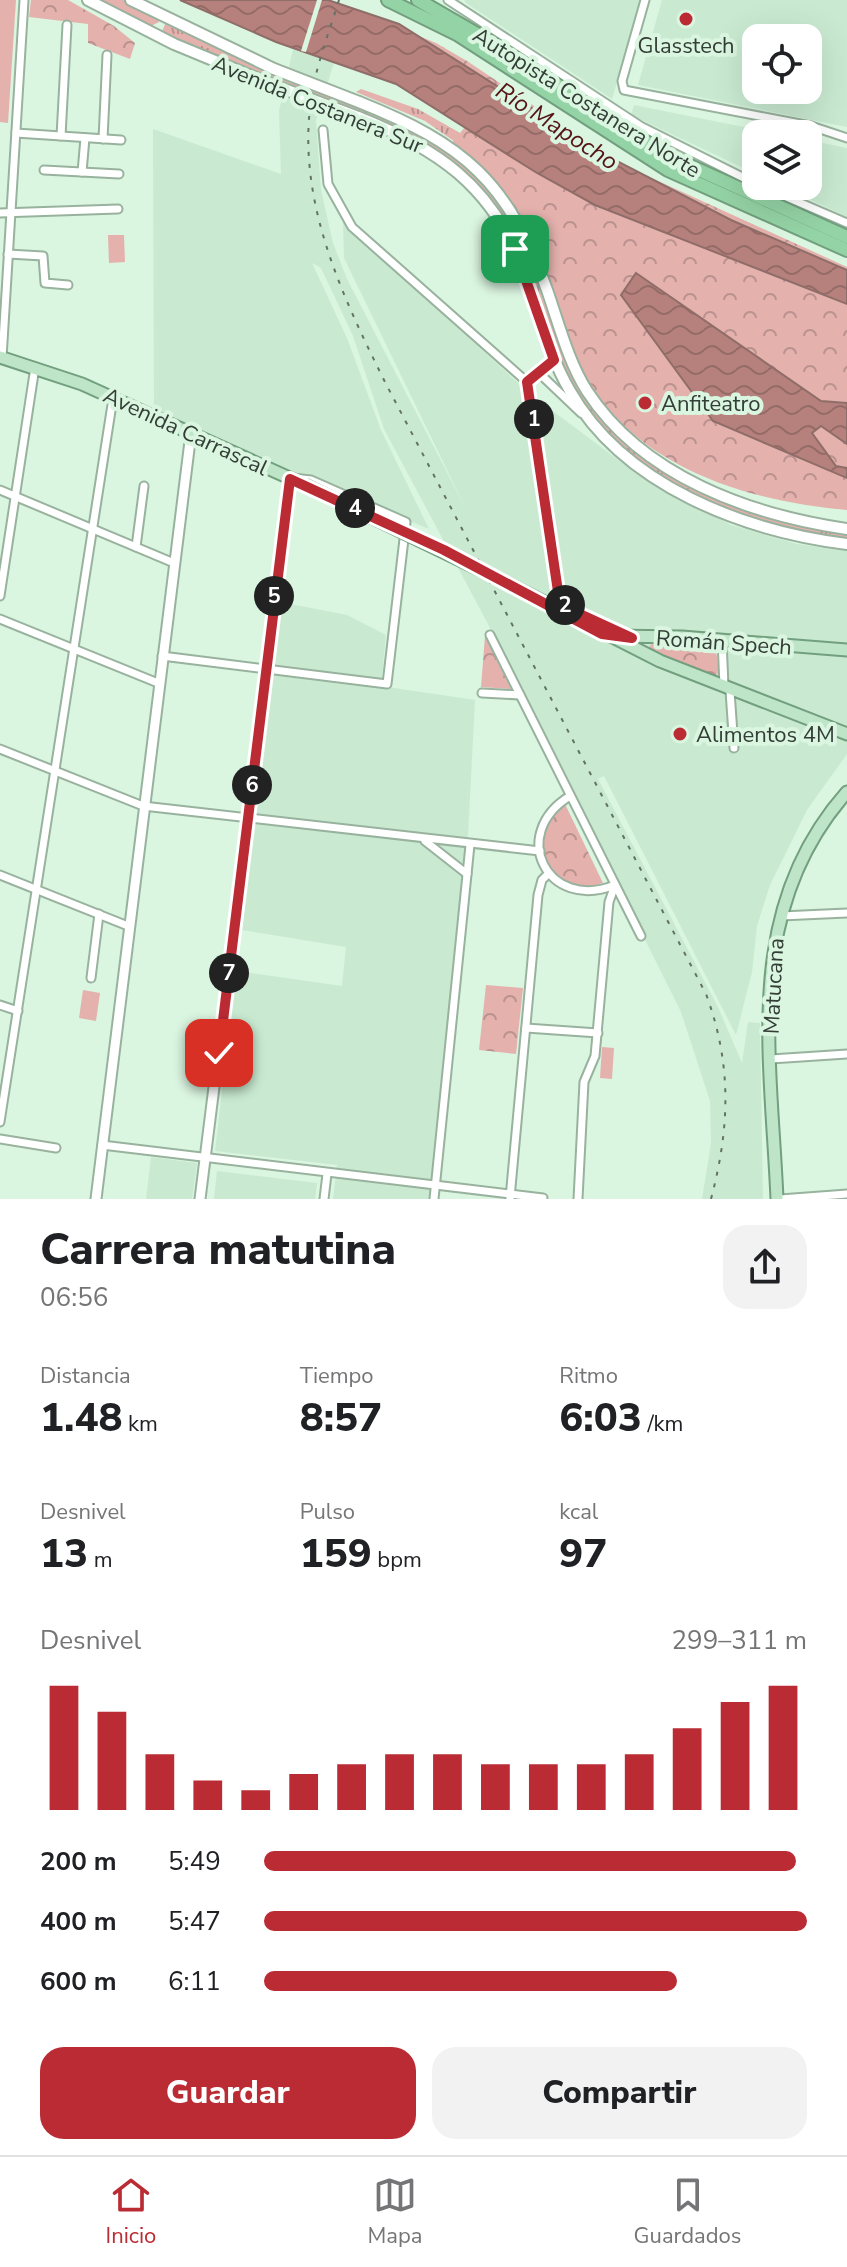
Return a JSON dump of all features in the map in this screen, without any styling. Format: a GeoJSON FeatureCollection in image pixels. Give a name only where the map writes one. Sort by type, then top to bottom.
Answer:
{"type":"FeatureCollection","features":[{"type":"Feature","properties":{"kind":"highway","name":"Autopista Costanera Norte"},"geometry":{"type":"LineString","coordinates":[[388,0],[457,34],[668,170],[847,250]]}},
{"type":"Feature","properties":{"kind":"highway","name":"Autopista Costanera Norte"},"geometry":{"type":"LineString","coordinates":[[418,0],[487,40],[668,156],[847,237]]}},
{"type":"Feature","properties":{"kind":"main road","name":"Avenida Costanera Sur"},"geometry":{"type":"LineString","coordinates":[[88,0],[152,33],[358,117],[434,152],[461,173],[484,200],[521,265],[554,360],[572,394],[593,423],[654,475],[713,509],[780,532],[847,544]]}},
{"type":"Feature","properties":{"kind":"main road","name":"Avenida Costanera Sur"},"geometry":{"type":"LineString","coordinates":[[131,0],[274,69],[439,138],[468,160],[497,192],[534,256],[582,382],[602,411],[633,440],[682,476],[724,497],[788,519],[847,529]]}},
{"type":"Feature","properties":{"kind":"main road"},"geometry":{"type":"LineString","coordinates":[[152,33],[162,27],[163,16]]}},
{"type":"Feature","properties":{"kind":"main road","name":"Avenida Carrascal"},"geometry":{"type":"LineString","coordinates":[[1,357],[113,398],[305,485],[444,550],[602,634],[639,642],[660,661],[727,690],[847,734]]}},
{"type":"Feature","properties":{"kind":"main road","name":"Román Spech"},"geometry":{"type":"LineString","coordinates":[[639,642],[722,640],[847,650]]}},
{"type":"Feature","properties":{"kind":"main road","name":"Matucana"},"geometry":{"type":"LineString","coordinates":[[779,1199],[768,990],[779,917],[808,846],[847,792]]}},
{"type":"Feature","properties":{"kind":"street"},"geometry":{"type":"LineString","coordinates":[[1,357],[24,0]]}},
{"type":"Feature","properties":{"kind":"street"},"geometry":{"type":"LineString","coordinates":[[448,0],[642,127],[742,177]]}},
{"type":"Feature","properties":{"kind":"street"},"geometry":{"type":"LineString","coordinates":[[645,0],[622,81],[624,90],[811,126],[847,138]]}},
{"type":"Feature","properties":{"kind":"street"},"geometry":{"type":"LineString","coordinates":[[61,136],[67,25]]}},
{"type":"Feature","properties":{"kind":"street"},"geometry":{"type":"LineString","coordinates":[[103,139],[107,55]]}},
{"type":"Feature","properties":{"kind":"street"},"geometry":{"type":"LineString","coordinates":[[323,130],[328,184],[352,227],[527,382],[559,598],[582,615],[639,642]]}},
{"type":"Feature","properties":{"kind":"street"},"geometry":{"type":"LineString","coordinates":[[16,133],[121,140]]}},
{"type":"Feature","properties":{"kind":"street"},"geometry":{"type":"LineString","coordinates":[[82,172],[85,138]]}},
{"type":"Feature","properties":{"kind":"street"},"geometry":{"type":"LineString","coordinates":[[44,170],[119,174]]}},
{"type":"Feature","properties":{"kind":"street"},"geometry":{"type":"LineString","coordinates":[[794,200],[847,223]]}},
{"type":"Feature","properties":{"kind":"street"},"geometry":{"type":"LineString","coordinates":[[0,213],[118,209]]}},
{"type":"Feature","properties":{"kind":"street"},"geometry":{"type":"LineString","coordinates":[[8,254],[43,256],[45,283],[68,285]]}},
{"type":"Feature","properties":{"kind":"street"},"geometry":{"type":"LineString","coordinates":[[527,382],[554,360]]}},
{"type":"Feature","properties":{"kind":"street"},"geometry":{"type":"LineString","coordinates":[[0,596],[35,367]]}},
{"type":"Feature","properties":{"kind":"street"},"geometry":{"type":"LineString","coordinates":[[539,373],[593,423]]}},
{"type":"Feature","properties":{"kind":"street"},"geometry":{"type":"LineString","coordinates":[[0,1122],[113,398]]}},
{"type":"Feature","properties":{"kind":"street"},"geometry":{"type":"LineString","coordinates":[[96,1199],[191,433]]}},
{"type":"Feature","properties":{"kind":"street"},"geometry":{"type":"LineString","coordinates":[[162,656],[265,668],[387,684],[406,522],[311,480],[290,479],[265,668],[200,1199]]}},
{"type":"Feature","properties":{"kind":"street"},"geometry":{"type":"LineString","coordinates":[[136,547],[144,486]]}},
{"type":"Feature","properties":{"kind":"street"},"geometry":{"type":"LineString","coordinates":[[0,490],[174,563]]}},
{"type":"Feature","properties":{"kind":"street"},"geometry":{"type":"LineString","coordinates":[[0,619],[158,683]]}},
{"type":"Feature","properties":{"kind":"street"},"geometry":{"type":"LineString","coordinates":[[490,635],[641,936]]}},
{"type":"Feature","properties":{"kind":"street"},"geometry":{"type":"LineString","coordinates":[[722,640],[734,748]]}},
{"type":"Feature","properties":{"kind":"street"},"geometry":{"type":"LineString","coordinates":[[482,693],[520,695]]}},
{"type":"Feature","properties":{"kind":"street"},"geometry":{"type":"LineString","coordinates":[[0,749],[143,806],[540,851]]}},
{"type":"Feature","properties":{"kind":"street"},"geometry":{"type":"LineString","coordinates":[[570,796],[553,808],[544,821],[540,851],[549,873],[559,883],[579,891],[595,891],[615,885]]}},
{"type":"Feature","properties":{"kind":"street"},"geometry":{"type":"LineString","coordinates":[[832,810],[847,811]]}},
{"type":"Feature","properties":{"kind":"street"},"geometry":{"type":"LineString","coordinates":[[423,840],[467,874]]}},
{"type":"Feature","properties":{"kind":"street"},"geometry":{"type":"LineString","coordinates":[[434,1199],[470,845]]}},
{"type":"Feature","properties":{"kind":"street"},"geometry":{"type":"LineString","coordinates":[[510,1197],[539,889],[549,873]]}},
{"type":"Feature","properties":{"kind":"street"},"geometry":{"type":"LineString","coordinates":[[0,875],[128,926]]}},
{"type":"Feature","properties":{"kind":"street"},"geometry":{"type":"LineString","coordinates":[[578,1199],[584,1082],[595,1056],[609,902],[615,885]]}},
{"type":"Feature","properties":{"kind":"street"},"geometry":{"type":"LineString","coordinates":[[779,917],[847,913]]}},
{"type":"Feature","properties":{"kind":"street"},"geometry":{"type":"LineString","coordinates":[[91,978],[99,914]]}},
{"type":"Feature","properties":{"kind":"street"},"geometry":{"type":"LineString","coordinates":[[0,1005],[18,1011]]}},
{"type":"Feature","properties":{"kind":"street"},"geometry":{"type":"LineString","coordinates":[[526,1028],[598,1033]]}},
{"type":"Feature","properties":{"kind":"street"},"geometry":{"type":"LineString","coordinates":[[771,1059],[847,1054]]}},
{"type":"Feature","properties":{"kind":"street"},"geometry":{"type":"LineString","coordinates":[[0,1139],[56,1148]]}},
{"type":"Feature","properties":{"kind":"street"},"geometry":{"type":"LineString","coordinates":[[102,1145],[510,1197],[543,1198]]}},
{"type":"Feature","properties":{"kind":"street"},"geometry":{"type":"LineString","coordinates":[[324,1199],[327,1174]]}},
{"type":"Feature","properties":{"kind":"street"},"geometry":{"type":"LineString","coordinates":[[779,1199],[847,1194]]}},
{"type":"Feature","properties":{"kind":"shaded area"},"geometry":{"type":"Polygon","coordinates":[[[464,0],[641,0],[612,99],[466,3],[464,0]]]}},
{"type":"Feature","properties":{"kind":"shaded area"},"geometry":{"type":"Polygon","coordinates":[[[662,0],[847,0],[847,127],[638,85],[662,0]]]}},
{"type":"Feature","properties":{"kind":"shaded area"},"geometry":{"type":"Polygon","coordinates":[[[293,49],[334,63],[316,121],[321,190],[333,243],[347,279],[466,509],[344,258],[343,222],[530,394],[648,482],[731,525],[797,544],[847,551],[847,754],[807,810],[770,885],[757,926],[752,972],[736,1035],[604,776],[598,779],[718,1007],[742,1063],[748,1022],[760,1023],[763,1199],[702,1199],[711,1143],[710,1101],[681,1012],[488,624],[384,429],[353,336],[321,268],[312,263],[347,338],[381,430],[429,529],[154,414],[153,129],[281,174],[279,111],[293,49]]]}},
{"type":"Feature","properties":{"kind":"shaded area"},"geometry":{"type":"Polygon","coordinates":[[[634,105],[742,127],[742,167],[631,115],[634,105]]]}},
{"type":"Feature","properties":{"kind":"shaded area"},"geometry":{"type":"Polygon","coordinates":[[[822,143],[847,148],[847,217],[811,200],[822,200],[822,143]]]}},
{"type":"Feature","properties":{"kind":"shaded area"},"geometry":{"type":"Polygon","coordinates":[[[280,602],[347,615],[386,635],[381,686],[475,700],[468,836],[430,1199],[333,1199],[337,1165],[215,1151],[236,971],[342,986],[346,947],[242,930],[280,602]]]}},
{"type":"Feature","properties":{"kind":"shaded area"},"geometry":{"type":"Polygon","coordinates":[[[151,1157],[197,1163],[192,1199],[146,1199],[151,1157]]]}},
{"type":"Feature","properties":{"kind":"shaded area"},"geometry":{"type":"Polygon","coordinates":[[[217,1171],[317,1183],[315,1199],[214,1199],[217,1171]]]}},
{"type":"Feature","properties":{"kind":"green space"},"geometry":{"type":"Polygon","coordinates":[[[0,0],[16,0],[8,123],[0,122],[0,0]]]}},
{"type":"Feature","properties":{"kind":"green space"},"geometry":{"type":"Polygon","coordinates":[[[31,0],[68,0],[114,26],[135,43],[130,59],[88,43],[88,24],[29,17],[31,0]]]}},
{"type":"Feature","properties":{"kind":"green space"},"geometry":{"type":"Polygon","coordinates":[[[96,0],[124,0],[157,16],[159,22],[151,26],[96,0]]]}},
{"type":"Feature","properties":{"kind":"green space"},"geometry":{"type":"Polygon","coordinates":[[[367,15],[436,43],[467,61],[621,164],[847,267],[847,510],[805,505],[723,484],[685,468],[650,447],[619,421],[592,389],[571,351],[539,255],[525,224],[492,180],[452,143],[465,127],[537,173],[600,207],[367,15]]]}},
{"type":"Feature","properties":{"kind":"green space"},"geometry":{"type":"Polygon","coordinates":[[[166,22],[254,64],[402,121],[452,152],[475,174],[508,217],[530,264],[559,344],[580,386],[607,422],[639,452],[676,477],[715,497],[758,513],[847,534],[847,542],[780,530],[731,515],[677,489],[627,454],[586,411],[570,387],[512,244],[484,198],[466,177],[420,139],[161,34],[166,22]]]}},
{"type":"Feature","properties":{"kind":"green space"},"geometry":{"type":"Polygon","coordinates":[[[361,89],[418,109],[469,138],[461,146],[425,121],[356,92],[361,89]]]}},
{"type":"Feature","properties":{"kind":"green space"},"geometry":{"type":"Polygon","coordinates":[[[108,235],[124,235],[125,262],[109,263],[108,235]]]}},
{"type":"Feature","properties":{"kind":"green space"},"geometry":{"type":"Polygon","coordinates":[[[485,636],[511,689],[481,687],[485,636]]]}},
{"type":"Feature","properties":{"kind":"green space"},"geometry":{"type":"Polygon","coordinates":[[[656,640],[715,644],[719,672],[713,678],[670,663],[648,648],[656,640]]]}},
{"type":"Feature","properties":{"kind":"green space"},"geometry":{"type":"Polygon","coordinates":[[[563,805],[603,883],[584,887],[568,884],[556,876],[547,864],[543,850],[544,835],[551,819],[563,805]]]}},
{"type":"Feature","properties":{"kind":"green space"},"geometry":{"type":"Polygon","coordinates":[[[486,985],[523,988],[516,1054],[479,1050],[486,985]]]}},
{"type":"Feature","properties":{"kind":"green space"},"geometry":{"type":"Polygon","coordinates":[[[83,990],[100,993],[96,1021],[79,1018],[83,990]]]}},
{"type":"Feature","properties":{"kind":"green space"},"geometry":{"type":"Polygon","coordinates":[[[602,1047],[614,1048],[612,1079],[600,1078],[602,1047]]]}},
{"type":"Feature","properties":{"kind":"water","name":"Río Mapocho"},"geometry":{"type":"Polygon","coordinates":[[[180,0],[328,0],[399,24],[609,157],[731,220],[847,270],[847,304],[595,205],[537,173],[396,84],[276,42],[180,0]]]}},
{"type":"Feature","properties":{"kind":"water"},"geometry":{"type":"Polygon","coordinates":[[[636,273],[821,401],[847,403],[847,444],[821,426],[812,433],[836,466],[847,468],[847,478],[713,421],[621,295],[636,273]]]}},
{"type":"Feature","properties":{"kind":"pier"},"geometry":{"type":"Polygon","coordinates":[[[317,0],[322,0],[306,52],[301,51],[317,0]]]}},
{"type":"Feature","properties":{"kind":"railway"},"geometry":{"type":"LineString","coordinates":[[339,0],[315,77],[309,127],[315,204],[325,241],[352,314],[386,384],[706,994],[720,1045],[725,1096],[722,1146],[711,1199]]}},
{"type":"Feature","properties":{"kind":"place","name":"Glasstech"},"geometry":{"type":"Point","coordinates":[686,19]}},
{"type":"Feature","properties":{"kind":"place","name":"Anfiteatro"},"geometry":{"type":"Point","coordinates":[645,403]}},
{"type":"Feature","properties":{"kind":"place","name":"Alimentos 4M"},"geometry":{"type":"Point","coordinates":[680,734]}},
{"type":"Feature","properties":{"kind":"route"},"geometry":{"type":"LineString","coordinates":[[219,1053],[290,479],[444,550],[602,634],[632,638],[582,615],[559,598],[527,382],[554,360],[515,249]]}}]}
